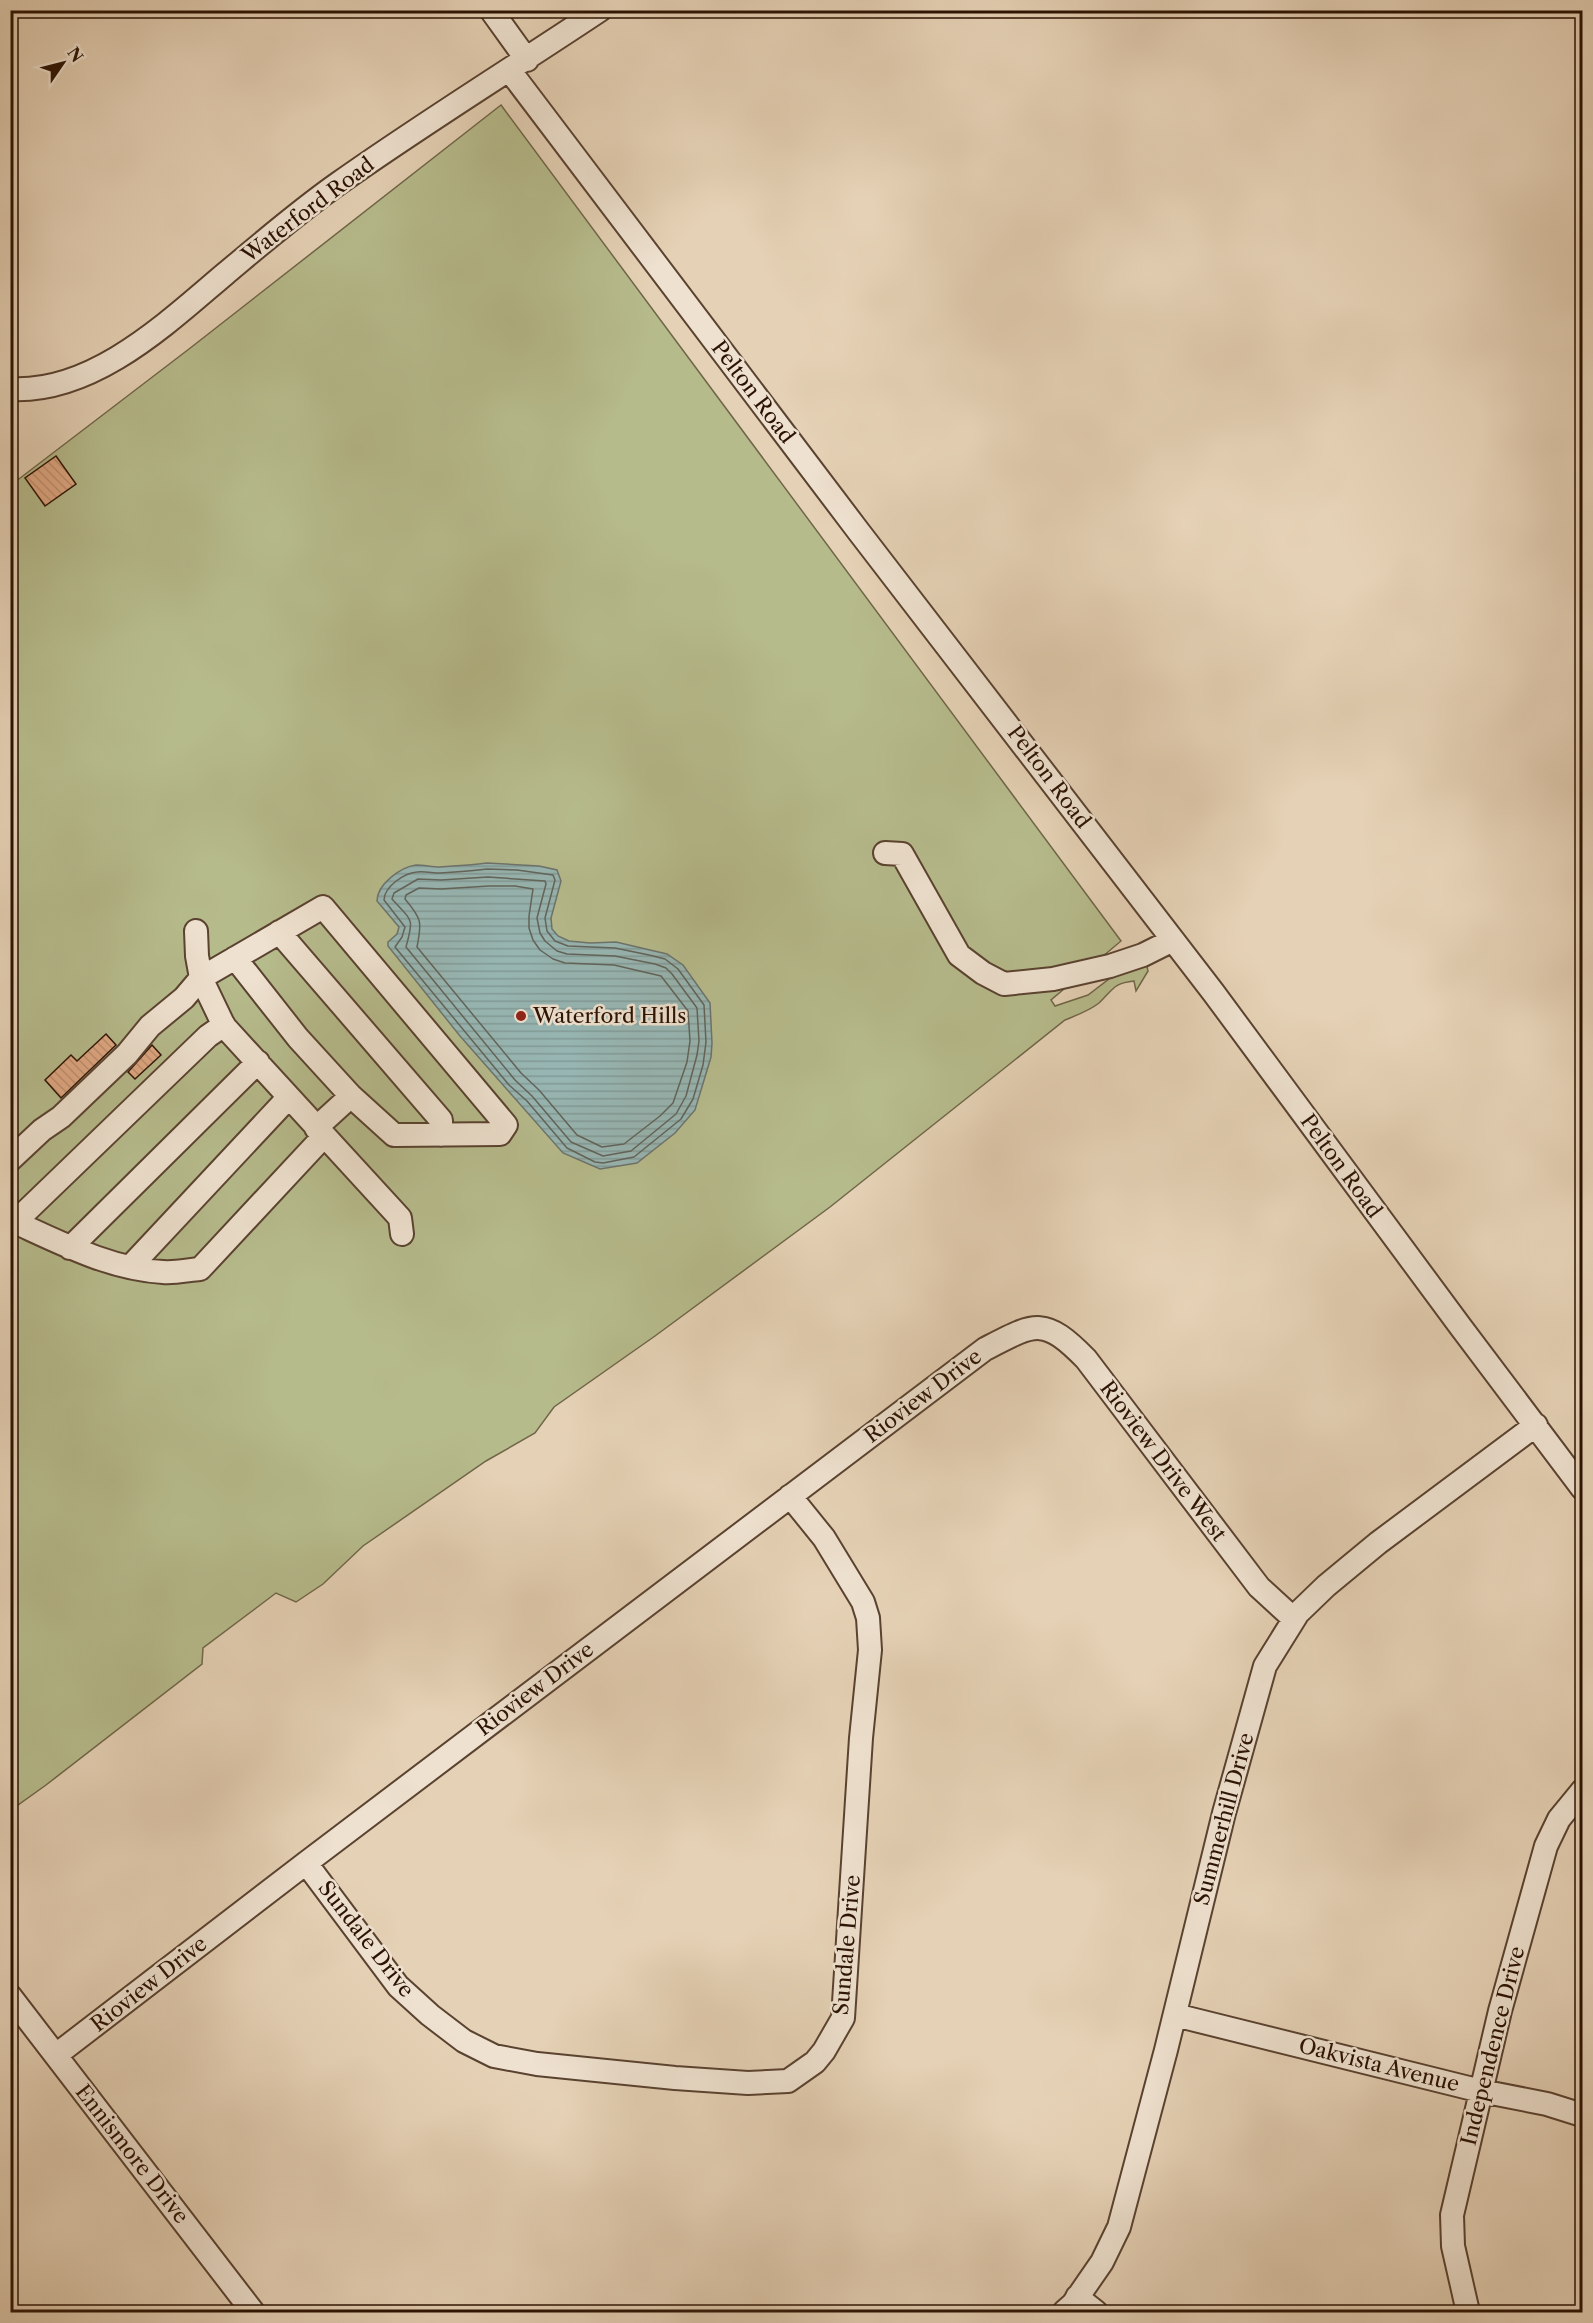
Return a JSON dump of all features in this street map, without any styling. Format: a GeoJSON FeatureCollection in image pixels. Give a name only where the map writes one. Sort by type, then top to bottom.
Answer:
{"type":"FeatureCollection","features":[{"type":"Feature","properties":{"kind":"street","name":"Pelton Road"},"geometry":{"type":"LineString","coordinates":[[491,10],[518,65],[863,538],[1173,940],[1582,1488]]}},
{"type":"Feature","properties":{"kind":"street","name":"Waterford Road"},"geometry":{"type":"LineString","coordinates":[[10,389],[44,387],[72,379],[129,351],[159,330],[293,216],[328,190],[600,10]]}},
{"type":"Feature","properties":{"kind":"street"},"geometry":{"type":"LineString","coordinates":[[885,853],[902,854],[959,955],[983,973],[1004,984],[1053,979],[1110,966],[1143,955],[1173,940]]}},
{"type":"Feature","properties":{"kind":"street"},"geometry":{"type":"LineString","coordinates":[[10,1160],[70,1109],[128,1054],[150,1026],[184,998],[201,978],[323,906],[506,1125],[500,1134],[394,1135],[351,1096],[298,1038],[235,958]]}},
{"type":"Feature","properties":{"kind":"street"},"geometry":{"type":"LineString","coordinates":[[196,931],[201,978],[224,1025],[400,1218],[402,1234]]}},
{"type":"Feature","properties":{"kind":"street"},"geometry":{"type":"LineString","coordinates":[[279,932],[441,1120],[441,1135]]}},
{"type":"Feature","properties":{"kind":"street"},"geometry":{"type":"LineString","coordinates":[[224,1025],[208,1036],[13,1221],[70,1248],[130,1267],[165,1272],[200,1269],[351,1096]]}},
{"type":"Feature","properties":{"kind":"street"},"geometry":{"type":"LineString","coordinates":[[70,1248],[258,1062]]}},
{"type":"Feature","properties":{"kind":"street"},"geometry":{"type":"LineString","coordinates":[[130,1267],[289,1097]]}},
{"type":"Feature","properties":{"kind":"street","name":"Rioview Drive West"},"geometry":{"type":"LineString","coordinates":[[1019,1331],[1031,1328],[1050,1329],[1067,1339],[1086,1359],[1259,1587],[1294,1619]]}},
{"type":"Feature","properties":{"kind":"street","name":"Rioview Drive"},"geometry":{"type":"LineString","coordinates":[[56,2055],[985,1349],[1019,1331]]}},
{"type":"Feature","properties":{"kind":"street","name":"Summerhill Drive"},"geometry":{"type":"LineString","coordinates":[[1071,2305],[1102,2262],[1119,2227],[1175,2015],[1224,1813],[1265,1666],[1294,1619],[1326,1586],[1378,1543],[1536,1425]]}},
{"type":"Feature","properties":{"kind":"street","name":"Sundale Drive"},"geometry":{"type":"LineString","coordinates":[[306,1863],[398,1986],[464,2041],[495,2056],[537,2064],[748,2083],[788,2081],[815,2062],[843,2018],[861,1738],[870,1650],[868,1618],[863,1602],[824,1538],[790,1496]]}},
{"type":"Feature","properties":{"kind":"street","name":"Independence Drive"},"geometry":{"type":"LineString","coordinates":[[1468,2313],[1453,2246],[1452,2215],[1500,2011],[1546,1846],[1559,1819],[1582,1791]]}},
{"type":"Feature","properties":{"kind":"street","name":"Ennismore Drive"},"geometry":{"type":"LineString","coordinates":[[10,1996],[253,2313]]}},
{"type":"Feature","properties":{"kind":"street","name":"Oakvista Avenue"},"geometry":{"type":"LineString","coordinates":[[1175,2015],[1481,2091],[1547,2104],[1582,2115]]}},
{"type":"Feature","properties":{"kind":"street"},"geometry":{"type":"LineString","coordinates":[[1071,2305],[1096,2313]]}},
{"type":"Feature","properties":{"kind":"green space","name":"Waterford Hills"},"geometry":{"type":"Polygon","coordinates":[[[501,105],[1121,941],[1051,1000],[1055,1006],[1088,995],[1113,976],[1146,962],[1148,971],[1136,991],[1134,981],[1122,983],[1095,1006],[1065,1020],[830,1207],[554,1407],[535,1433],[486,1461],[363,1546],[323,1584],[296,1602],[276,1593],[203,1648],[202,1664],[11,1810],[11,485],[501,105]]]}},
{"type":"Feature","properties":{"kind":"water"},"geometry":{"type":"Polygon","coordinates":[[[487,863],[539,866],[557,870],[561,881],[551,918],[552,929],[558,936],[569,941],[616,942],[667,954],[683,965],[710,1003],[711,1057],[695,1110],[675,1133],[637,1163],[600,1169],[563,1153],[460,1036],[388,946],[388,942],[397,934],[399,927],[377,901],[381,888],[391,877],[416,865],[440,867],[487,863]]]}},
{"type":"Feature","properties":{"kind":"building"},"geometry":{"type":"Polygon","coordinates":[[[56,456],[76,484],[45,506],[25,478],[56,456]]]}},
{"type":"Feature","properties":{"kind":"building"},"geometry":{"type":"Polygon","coordinates":[[[106,1034],[116,1045],[61,1098],[45,1080],[71,1055],[77,1061],[106,1034]]]}},
{"type":"Feature","properties":{"kind":"building"},"geometry":{"type":"Polygon","coordinates":[[[152,1045],[161,1055],[135,1079],[128,1072],[152,1045]]]}},
{"type":"Feature","properties":{"kind":"place","name":"Waterford Hills"},"geometry":{"type":"Point","coordinates":[521,1016]}}]}
